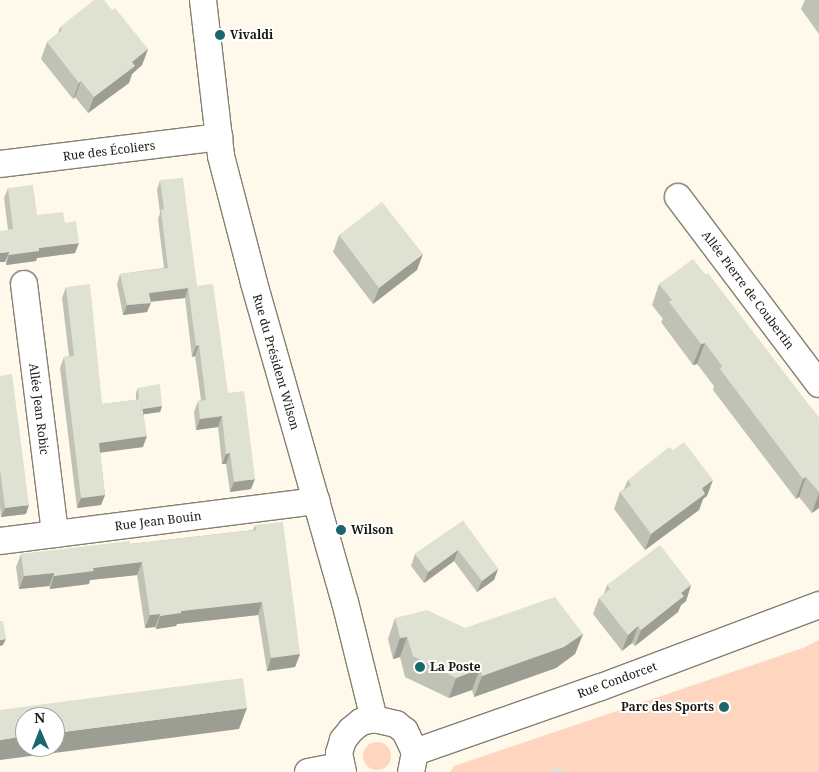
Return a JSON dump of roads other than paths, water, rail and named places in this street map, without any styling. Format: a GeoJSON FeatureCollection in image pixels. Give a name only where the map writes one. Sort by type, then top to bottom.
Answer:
{"type":"FeatureCollection","features":[{"type":"Feature","properties":{"kind":"street","name":"Rue du Président Wilson"},"geometry":{"type":"LineString","coordinates":[[203,0],[221,156],[254,283],[345,602],[374,719]]}},
{"type":"Feature","properties":{"kind":"street","name":"Rue des Écoliers"},"geometry":{"type":"LineString","coordinates":[[0,164],[219,137]]}},
{"type":"Feature","properties":{"kind":"street","name":"Allée Pierre de Coubertin"},"geometry":{"type":"LineString","coordinates":[[678,196],[819,384]]}},
{"type":"Feature","properties":{"kind":"street","name":"Allée Jean Robic"},"geometry":{"type":"LineString","coordinates":[[24,284],[55,534]]}},
{"type":"Feature","properties":{"kind":"street","name":"Rue Jean Bouin"},"geometry":{"type":"LineString","coordinates":[[0,541],[316,501]]}},
{"type":"Feature","properties":{"kind":"street","name":"Rue Condorcet"},"geometry":{"type":"LineString","coordinates":[[413,762],[601,687],[819,605]]}},
{"type":"Feature","properties":{"kind":"street"},"geometry":{"type":"LineString","coordinates":[[308,772],[342,769],[341,746],[350,730],[361,722],[374,719],[396,724],[405,731],[413,762]]}},
{"type":"Feature","properties":{"kind":"place","name":"Vivaldi"},"geometry":{"type":"Point","coordinates":[220,35]}},
{"type":"Feature","properties":{"kind":"place","name":"Wilson"},"geometry":{"type":"Point","coordinates":[341,530]}},
{"type":"Feature","properties":{"kind":"place","name":"La Poste"},"geometry":{"type":"Point","coordinates":[420,667]}},
{"type":"Feature","properties":{"kind":"place","name":"Parc des Sports"},"geometry":{"type":"Point","coordinates":[724,707]}}]}
